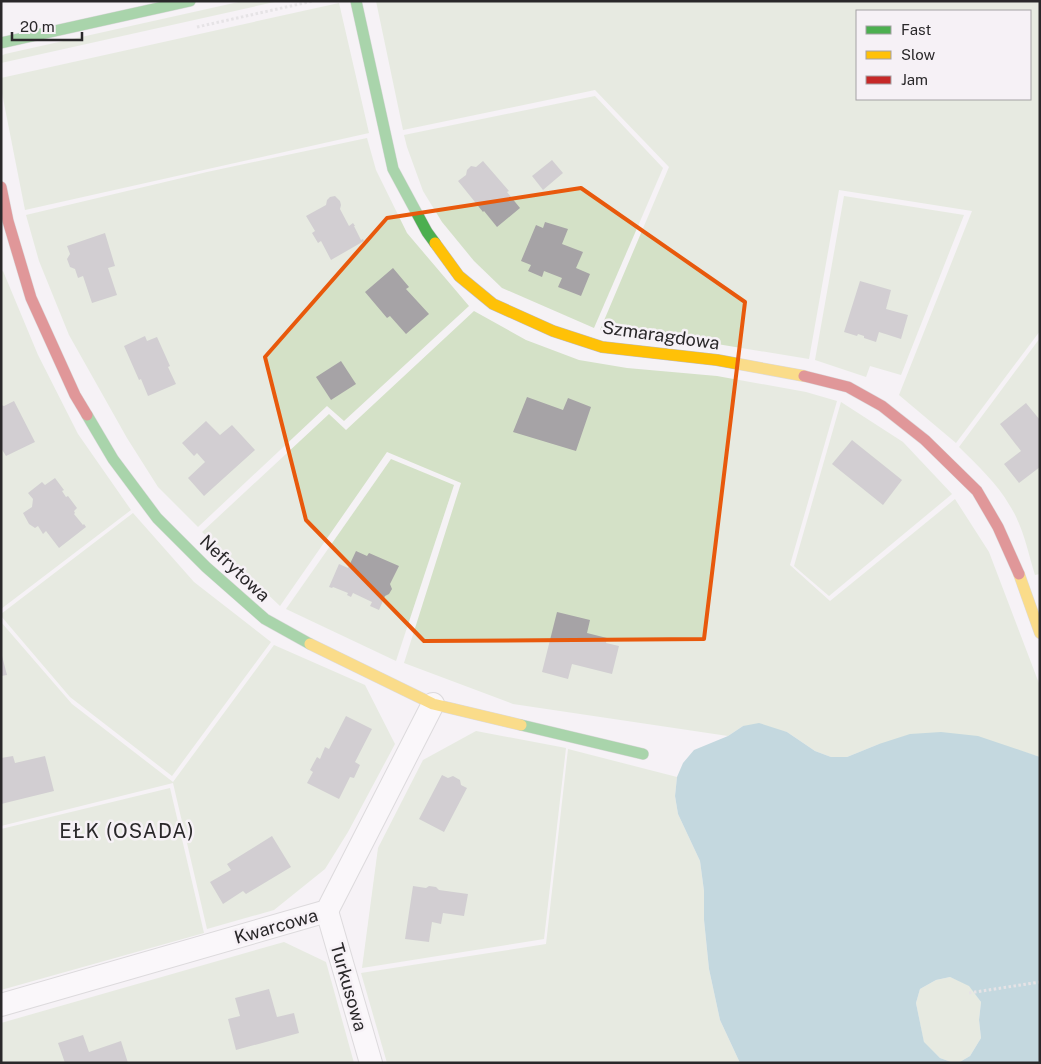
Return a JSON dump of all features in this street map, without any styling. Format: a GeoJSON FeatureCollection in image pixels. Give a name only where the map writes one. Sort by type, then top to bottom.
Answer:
{"type":"FeatureCollection","features":[{"type":"Feature","properties":{"kind":"street"},"geometry":{"type":"LineString","coordinates":[[1,43],[190,1]]}},
{"type":"Feature","properties":{"kind":"street","name":"Szmaragdowa"},"geometry":{"type":"LineString","coordinates":[[356,1],[393,169],[427,232],[459,276],[494,304],[552,331],[602,347],[717,360],[811,377],[848,387],[882,406],[925,440],[977,491],[998,527],[1018,570],[1040,633]]}},
{"type":"Feature","properties":{"kind":"street","name":"Nefrytowa"},"geometry":{"type":"LineString","coordinates":[[1,187],[8,221],[31,298],[74,395],[114,459],[157,518],[206,567],[265,619],[306,642],[433,704],[644,754]]}},
{"type":"Feature","properties":{"kind":"street","name":"Kwarcowa"},"geometry":{"type":"LineString","coordinates":[[1,1005],[327,911],[433,704]]}},
{"type":"Feature","properties":{"kind":"street","name":"Turkusowa"},"geometry":{"type":"LineString","coordinates":[[327,911],[371,1063]]}},
{"type":"Feature","properties":{"kind":"path"},"geometry":{"type":"LineString","coordinates":[[968,993],[1040,982]]}},
{"type":"Feature","properties":{"kind":"highlighted area"},"geometry":{"type":"Polygon","coordinates":[[[581,188],[745,302],[704,639],[424,641],[306,520],[265,357],[387,218],[581,188]]]}},
{"type":"Feature","properties":{"kind":"green space"},"geometry":{"type":"Polygon","coordinates":[[[243,1],[279,1],[1,63],[1,56],[5,54],[243,1]]]}},
{"type":"Feature","properties":{"kind":"green space"},"geometry":{"type":"Polygon","coordinates":[[[376,1],[1040,1],[1040,331],[956,443],[899,395],[972,211],[839,190],[809,359],[711,343],[600,330],[669,167],[595,90],[403,130],[376,1]]]}},
{"type":"Feature","properties":{"kind":"green space"},"geometry":{"type":"Polygon","coordinates":[[[339,3],[369,133],[25,210],[1,88],[1,78],[339,3]]]}},
{"type":"Feature","properties":{"kind":"green space"},"geometry":{"type":"Polygon","coordinates":[[[595,96],[663,168],[594,328],[502,288],[474,261],[442,222],[423,191],[404,135],[595,96]]]}},
{"type":"Feature","properties":{"kind":"green space"},"geometry":{"type":"Polygon","coordinates":[[[367,138],[376,170],[407,233],[469,306],[344,421],[327,406],[198,527],[158,487],[127,438],[69,335],[39,261],[26,215],[207,172],[367,138]]]}},
{"type":"Feature","properties":{"kind":"green space"},"geometry":{"type":"Polygon","coordinates":[[[844,196],[964,215],[901,375],[870,366],[866,377],[815,360],[844,196]]]}},
{"type":"Feature","properties":{"kind":"green space"},"geometry":{"type":"Polygon","coordinates":[[[3,271],[38,355],[78,434],[131,510],[1,609],[1,272],[3,271]]]}},
{"type":"Feature","properties":{"kind":"green space"},"geometry":{"type":"Polygon","coordinates":[[[474,311],[526,340],[579,360],[627,368],[717,376],[806,392],[837,401],[790,565],[830,601],[955,499],[989,552],[1040,686],[1040,757],[1014,749],[879,744],[847,757],[831,757],[815,751],[787,732],[743,726],[728,736],[513,704],[404,663],[461,483],[387,452],[280,606],[202,532],[329,414],[346,430],[474,311]]]}},
{"type":"Feature","properties":{"kind":"green space"},"geometry":{"type":"Polygon","coordinates":[[[1040,338],[1040,574],[1035,575],[1015,514],[993,482],[959,447],[1040,338]]]}},
{"type":"Feature","properties":{"kind":"green space"},"geometry":{"type":"Polygon","coordinates":[[[841,402],[903,442],[952,494],[829,596],[794,566],[841,402]]]}},
{"type":"Feature","properties":{"kind":"green space"},"geometry":{"type":"Polygon","coordinates":[[[391,459],[454,485],[396,661],[286,609],[391,459]]]}},
{"type":"Feature","properties":{"kind":"green space"},"geometry":{"type":"Polygon","coordinates":[[[133,513],[194,582],[271,642],[172,776],[70,697],[1,616],[1,614],[133,513]]]}},
{"type":"Feature","properties":{"kind":"green space"},"geometry":{"type":"Polygon","coordinates":[[[1,622],[72,704],[173,782],[274,645],[365,685],[395,744],[348,832],[325,869],[274,910],[207,929],[173,783],[1,826],[1,622]]]}},
{"type":"Feature","properties":{"kind":"green space"},"geometry":{"type":"Polygon","coordinates":[[[476,731],[566,748],[544,939],[362,968],[378,848],[423,760],[476,731]]]}},
{"type":"Feature","properties":{"kind":"green space"},"geometry":{"type":"Polygon","coordinates":[[[568,749],[677,777],[675,796],[678,814],[700,861],[709,969],[720,1020],[740,1063],[387,1063],[361,973],[546,944],[568,749]]]}},
{"type":"Feature","properties":{"kind":"green space"},"geometry":{"type":"Polygon","coordinates":[[[170,788],[204,933],[1,990],[1,829],[170,788]]]}},
{"type":"Feature","properties":{"kind":"green space"},"geometry":{"type":"Polygon","coordinates":[[[284,942],[326,962],[354,1063],[1,1063],[1,1023],[284,942]]]}},
{"type":"Feature","properties":{"kind":"green space"},"geometry":{"type":"Polygon","coordinates":[[[950,977],[969,985],[981,1002],[979,1020],[981,1038],[970,1056],[958,1063],[940,1058],[924,1043],[916,1003],[920,989],[936,980],[950,977]]]}},
{"type":"Feature","properties":{"kind":"water"},"geometry":{"type":"Polygon","coordinates":[[[759,723],[787,732],[815,751],[831,757],[847,757],[910,734],[941,732],[978,736],[1040,757],[1040,1063],[958,1063],[970,1056],[981,1038],[979,1020],[981,1002],[969,986],[950,977],[936,980],[920,989],[916,1003],[924,1042],[940,1058],[954,1063],[740,1063],[720,1020],[709,969],[700,861],[678,814],[675,796],[677,777],[683,763],[694,750],[728,736],[743,726],[759,723]]]}},
{"type":"Feature","properties":{"kind":"building"},"geometry":{"type":"Polygon","coordinates":[[[552,160],[563,173],[543,190],[532,176],[552,160]]]}},
{"type":"Feature","properties":{"kind":"building"},"geometry":{"type":"Polygon","coordinates":[[[483,161],[509,191],[507,192],[520,208],[497,227],[458,181],[466,175],[467,170],[471,166],[476,167],[483,161]]]}},
{"type":"Feature","properties":{"kind":"building"},"geometry":{"type":"Polygon","coordinates":[[[335,196],[340,201],[340,209],[349,226],[353,223],[361,240],[363,239],[364,241],[331,260],[321,241],[318,243],[312,233],[315,231],[306,216],[326,205],[330,197],[335,196]]]}},
{"type":"Feature","properties":{"kind":"building"},"geometry":{"type":"Polygon","coordinates":[[[545,222],[568,229],[562,244],[583,252],[576,268],[590,274],[581,296],[558,287],[562,278],[544,271],[542,277],[528,271],[531,265],[521,261],[536,225],[543,228],[545,222]]]}},
{"type":"Feature","properties":{"kind":"building"},"geometry":{"type":"Polygon","coordinates":[[[105,233],[115,266],[108,268],[117,295],[92,303],[83,276],[78,278],[75,269],[70,267],[67,259],[70,254],[67,246],[105,233]]]}},
{"type":"Feature","properties":{"kind":"building"},"geometry":{"type":"Polygon","coordinates":[[[393,268],[409,287],[406,289],[429,314],[406,334],[390,316],[387,318],[365,292],[393,268]]]}},
{"type":"Feature","properties":{"kind":"building"},"geometry":{"type":"Polygon","coordinates":[[[860,281],[891,290],[886,309],[908,315],[901,339],[879,332],[876,342],[858,334],[857,336],[844,332],[860,281]]]}},
{"type":"Feature","properties":{"kind":"building"},"geometry":{"type":"Polygon","coordinates":[[[145,336],[147,341],[157,337],[176,384],[148,396],[124,346],[145,336]]]}},
{"type":"Feature","properties":{"kind":"building"},"geometry":{"type":"Polygon","coordinates":[[[341,361],[356,384],[331,400],[316,377],[341,361]]]}},
{"type":"Feature","properties":{"kind":"building"},"geometry":{"type":"Polygon","coordinates":[[[527,397],[563,410],[568,398],[591,407],[576,451],[513,432],[527,397]]]}},
{"type":"Feature","properties":{"kind":"building"},"geometry":{"type":"Polygon","coordinates":[[[14,401],[35,442],[6,456],[1,448],[1,405],[4,406],[14,401]]]}},
{"type":"Feature","properties":{"kind":"building"},"geometry":{"type":"Polygon","coordinates":[[[1026,403],[1040,420],[1040,467],[1019,483],[1004,464],[1021,451],[1000,424],[1026,403]]]}},
{"type":"Feature","properties":{"kind":"building"},"geometry":{"type":"Polygon","coordinates":[[[206,421],[220,435],[232,425],[255,450],[204,496],[188,478],[205,462],[197,453],[194,456],[182,443],[206,421]]]}},
{"type":"Feature","properties":{"kind":"building"},"geometry":{"type":"Polygon","coordinates":[[[852,440],[902,480],[883,505],[832,464],[852,440]]]}},
{"type":"Feature","properties":{"kind":"building"},"geometry":{"type":"Polygon","coordinates":[[[55,478],[64,490],[62,491],[66,497],[68,496],[77,508],[74,514],[86,527],[59,548],[46,531],[43,534],[38,526],[35,528],[29,524],[23,513],[32,507],[33,499],[28,493],[42,482],[45,485],[55,478]]]}},
{"type":"Feature","properties":{"kind":"building"},"geometry":{"type":"Polygon","coordinates":[[[356,551],[367,556],[369,553],[399,566],[390,584],[392,589],[385,596],[379,610],[370,606],[372,602],[353,593],[351,597],[347,595],[348,593],[329,587],[339,564],[348,568],[356,551]]]}},
{"type":"Feature","properties":{"kind":"building"},"geometry":{"type":"Polygon","coordinates":[[[557,612],[590,620],[587,633],[607,638],[606,643],[619,646],[612,674],[572,664],[568,679],[542,672],[557,612]]]}},
{"type":"Feature","properties":{"kind":"building"},"geometry":{"type":"Polygon","coordinates":[[[1,652],[7,675],[1,676],[1,652]]]}},
{"type":"Feature","properties":{"kind":"building"},"geometry":{"type":"Polygon","coordinates":[[[346,716],[372,729],[355,762],[360,765],[354,778],[350,777],[339,799],[307,783],[313,772],[310,770],[317,757],[320,759],[325,747],[329,749],[346,716]]]}},
{"type":"Feature","properties":{"kind":"building"},"geometry":{"type":"Polygon","coordinates":[[[13,756],[15,763],[45,756],[54,791],[1,804],[1,758],[13,756]]]}},
{"type":"Feature","properties":{"kind":"building"},"geometry":{"type":"Polygon","coordinates":[[[442,775],[448,778],[453,776],[460,780],[461,785],[467,788],[444,832],[419,819],[442,775]]]}},
{"type":"Feature","properties":{"kind":"building"},"geometry":{"type":"Polygon","coordinates":[[[272,836],[291,867],[246,894],[243,891],[223,904],[210,882],[231,870],[227,864],[272,836]]]}},
{"type":"Feature","properties":{"kind":"building"},"geometry":{"type":"Polygon","coordinates":[[[413,886],[436,887],[439,890],[468,894],[464,916],[443,913],[441,924],[432,922],[429,942],[405,939],[413,886]]]}},
{"type":"Feature","properties":{"kind":"building"},"geometry":{"type":"Polygon","coordinates":[[[269,989],[277,1017],[294,1013],[299,1033],[236,1050],[228,1019],[240,1016],[235,998],[269,989]]]}},
{"type":"Feature","properties":{"kind":"building"},"geometry":{"type":"Polygon","coordinates":[[[83,1035],[89,1052],[121,1041],[128,1063],[65,1063],[58,1043],[83,1035]]]}},
{"type":"Feature","properties":{"kind":"traffic: fast"},"geometry":{"type":"LineString","coordinates":[[1,43],[190,1]]}},
{"type":"Feature","properties":{"kind":"traffic: fast"},"geometry":{"type":"LineString","coordinates":[[356,1],[393,169],[427,232],[435,243]]}},
{"type":"Feature","properties":{"kind":"traffic: fast"},"geometry":{"type":"LineString","coordinates":[[87,415],[113,459],[157,518],[206,567],[265,619],[310,644]]}},
{"type":"Feature","properties":{"kind":"traffic: fast"},"geometry":{"type":"LineString","coordinates":[[521,725],[643,754]]}},
{"type":"Feature","properties":{"kind":"traffic: slow"},"geometry":{"type":"LineString","coordinates":[[435,243],[459,276],[493,304],[553,331],[602,347],[717,360],[804,376]]}},
{"type":"Feature","properties":{"kind":"traffic: slow"},"geometry":{"type":"LineString","coordinates":[[1019,574],[1040,633]]}},
{"type":"Feature","properties":{"kind":"traffic: slow"},"geometry":{"type":"LineString","coordinates":[[310,644],[433,704],[521,725]]}},
{"type":"Feature","properties":{"kind":"traffic: jam"},"geometry":{"type":"LineString","coordinates":[[1,187],[8,221],[31,298],[75,395],[87,415]]}},
{"type":"Feature","properties":{"kind":"traffic: jam"},"geometry":{"type":"LineString","coordinates":[[804,376],[848,387],[882,406],[925,440],[977,491],[998,527],[1019,574]]}},
{"type":"Feature","properties":{"kind":"district","name":"EŁK (OSADA)"},"geometry":{"type":"Point","coordinates":[127,831]}}]}
